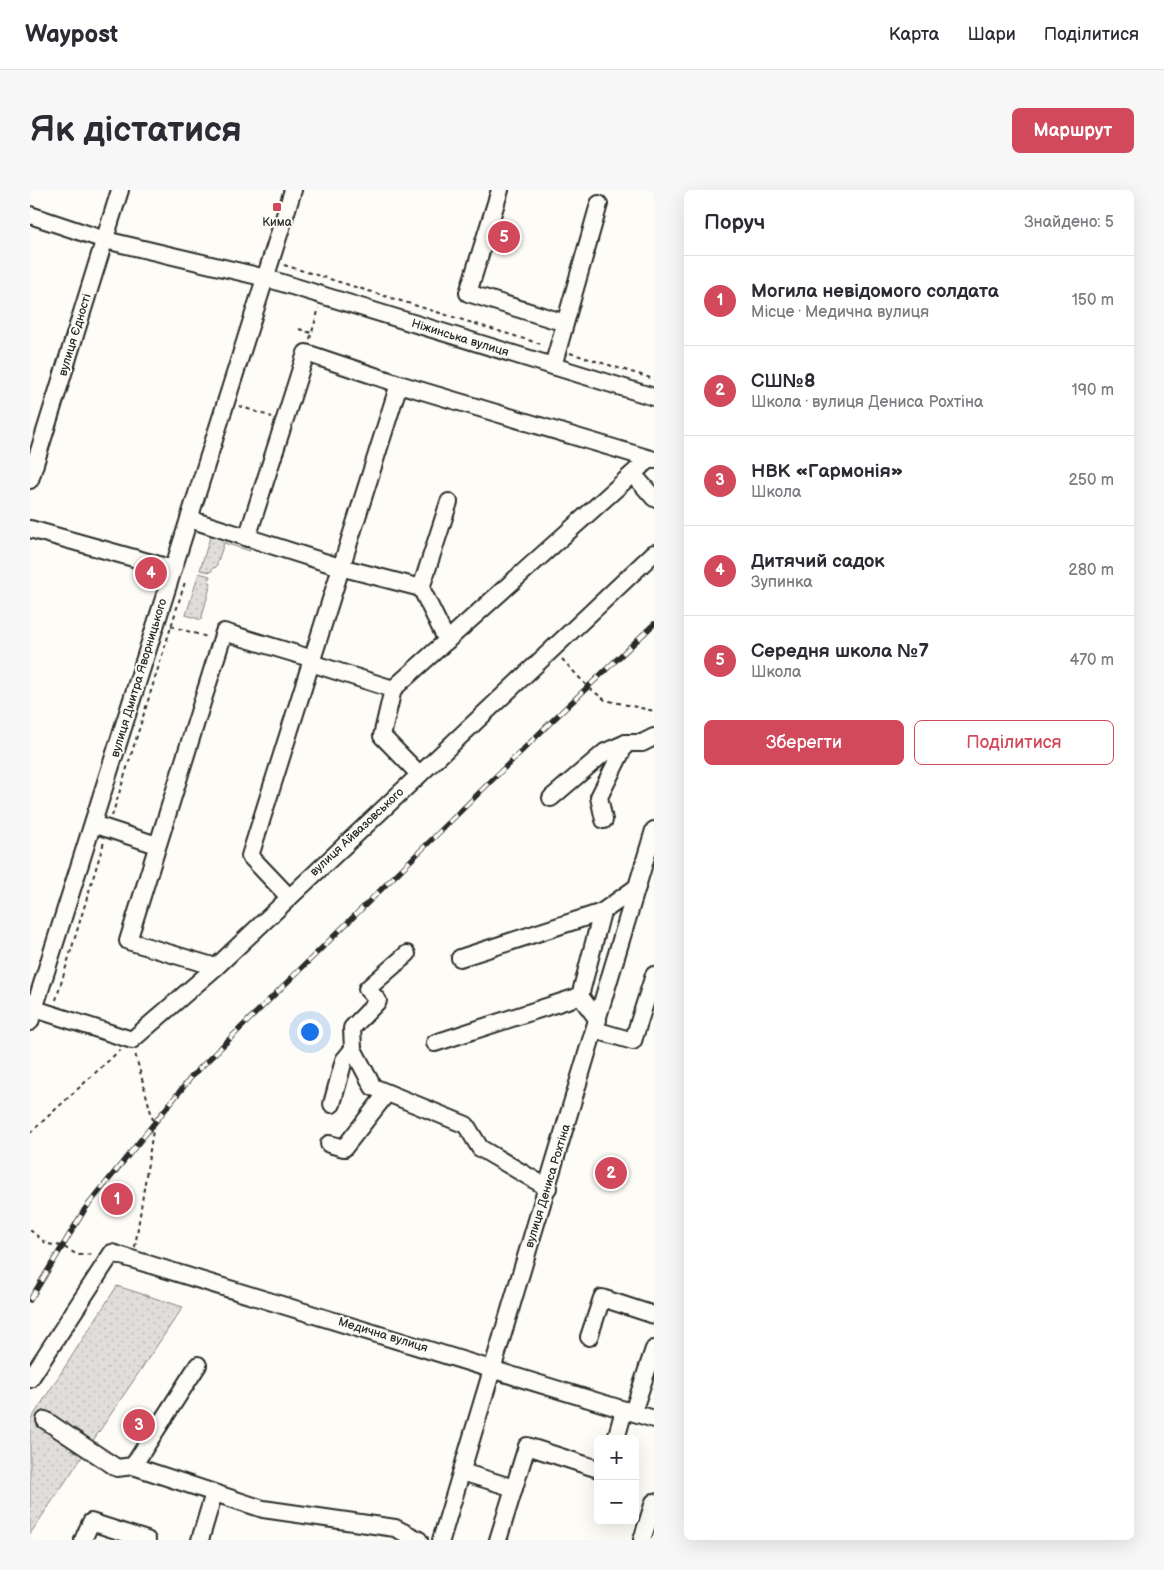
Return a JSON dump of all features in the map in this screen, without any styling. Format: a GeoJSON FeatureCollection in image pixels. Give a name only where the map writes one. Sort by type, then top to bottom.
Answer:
{"type":"FeatureCollection","features":[{"type":"Feature","properties":{"kind":"street","name":"вулиця Єдності"},"geometry":{"type":"LineString","coordinates":[[30,480],[120,190]]}},
{"type":"Feature","properties":{"kind":"street","name":"вулиця Дмитра Яворницького"},"geometry":{"type":"LineString","coordinates":[[32,1016],[100,827],[179,574],[189,519],[227,402],[273,280],[293,190]]}},
{"type":"Feature","properties":{"kind":"street"},"geometry":{"type":"LineString","coordinates":[[500,190],[468,293],[565,323]]}},
{"type":"Feature","properties":{"kind":"street"},"geometry":{"type":"LineString","coordinates":[[553,366],[599,204]]}},
{"type":"Feature","properties":{"kind":"street","name":"Ніжинська вулиця"},"geometry":{"type":"LineString","coordinates":[[30,215],[105,240],[273,280],[654,397]]}},
{"type":"Feature","properties":{"kind":"street"},"geometry":{"type":"LineString","coordinates":[[247,538],[306,353],[399,384],[652,460]]}},
{"type":"Feature","properties":{"kind":"street"},"geometry":{"type":"LineString","coordinates":[[289,897],[250,856],[399,384]]}},
{"type":"Feature","properties":{"kind":"street"},"geometry":{"type":"LineString","coordinates":[[419,774],[382,736],[393,689],[633,474],[652,460]]}},
{"type":"Feature","properties":{"kind":"street"},"geometry":{"type":"LineString","coordinates":[[633,474],[654,498]]}},
{"type":"Feature","properties":{"kind":"street"},"geometry":{"type":"LineString","coordinates":[[447,641],[421,588],[449,502]]}},
{"type":"Feature","properties":{"kind":"street"},"geometry":{"type":"LineString","coordinates":[[189,519],[340,567],[421,588]]}},
{"type":"Feature","properties":{"kind":"street"},"geometry":{"type":"LineString","coordinates":[[30,529],[179,574]]}},
{"type":"Feature","properties":{"kind":"street","name":"вулиця Айвазовського"},"geometry":{"type":"LineString","coordinates":[[132,1040],[216,966],[654,553]]}},
{"type":"Feature","properties":{"kind":"street"},"geometry":{"type":"LineString","coordinates":[[216,966],[128,941],[224,632],[393,689]]}},
{"type":"Feature","properties":{"kind":"street"},"geometry":{"type":"LineString","coordinates":[[550,798],[605,752],[626,743],[642,743],[654,737]]}},
{"type":"Feature","properties":{"kind":"street"},"geometry":{"type":"LineString","coordinates":[[604,820],[599,798],[626,743]]}},
{"type":"Feature","properties":{"kind":"street"},"geometry":{"type":"LineString","coordinates":[[100,827],[157,845]]}},
{"type":"Feature","properties":{"kind":"street","name":"вулиця Дениса Рохтіна"},"geometry":{"type":"LineString","coordinates":[[441,1540],[494,1369],[654,830]]}},
{"type":"Feature","properties":{"kind":"street"},"geometry":{"type":"LineString","coordinates":[[460,958],[602,912],[637,887]]}},
{"type":"Feature","properties":{"kind":"street"},"geometry":{"type":"LineString","coordinates":[[602,912],[580,996],[596,1025],[633,1041],[654,975]]}},
{"type":"Feature","properties":{"kind":"street"},"geometry":{"type":"LineString","coordinates":[[406,954],[368,989],[378,1001],[352,1028],[353,1049],[373,1087],[466,1125],[480,1148],[548,1188]]}},
{"type":"Feature","properties":{"kind":"street"},"geometry":{"type":"LineString","coordinates":[[435,1043],[580,996]]}},
{"type":"Feature","properties":{"kind":"street"},"geometry":{"type":"LineString","coordinates":[[32,1016],[51,1014],[132,1040]]}},
{"type":"Feature","properties":{"kind":"street"},"geometry":{"type":"LineString","coordinates":[[332,1104],[344,1060],[353,1049]]}},
{"type":"Feature","properties":{"kind":"street"},"geometry":{"type":"LineString","coordinates":[[329,1144],[344,1148],[387,1093]]}},
{"type":"Feature","properties":{"kind":"street"},"geometry":{"type":"LineString","coordinates":[[30,1379],[110,1255]]}},
{"type":"Feature","properties":{"kind":"street","name":"Медична вулиця"},"geometry":{"type":"LineString","coordinates":[[110,1255],[133,1259],[654,1419]]}},
{"type":"Feature","properties":{"kind":"street"},"geometry":{"type":"LineString","coordinates":[[589,1337],[602,1298],[654,1315]]}},
{"type":"Feature","properties":{"kind":"street"},"geometry":{"type":"LineString","coordinates":[[618,1435],[654,1349]]}},
{"type":"Feature","properties":{"kind":"street"},"geometry":{"type":"LineString","coordinates":[[133,1466],[198,1365]]}},
{"type":"Feature","properties":{"kind":"street"},"geometry":{"type":"LineString","coordinates":[[45,1420],[117,1468],[133,1466],[263,1509],[395,1528],[419,1540]]}},
{"type":"Feature","properties":{"kind":"street"},"geometry":{"type":"LineString","coordinates":[[498,1540],[527,1446],[594,1468]]}},
{"type":"Feature","properties":{"kind":"street"},"geometry":{"type":"LineString","coordinates":[[462,1472],[514,1488]]}},
{"type":"Feature","properties":{"kind":"street"},"geometry":{"type":"LineString","coordinates":[[200,1540],[214,1493]]}},
{"type":"Feature","properties":{"kind":"street"},"geometry":{"type":"LineString","coordinates":[[642,1540],[654,1502]]}},
{"type":"Feature","properties":{"kind":"street"},"geometry":{"type":"LineString","coordinates":[[83,1540],[91,1522],[147,1540]]}},
{"type":"Feature","properties":{"kind":"path"},"geometry":{"type":"LineString","coordinates":[[273,280],[284,265],[654,379]]}},
{"type":"Feature","properties":{"kind":"path"},"geometry":{"type":"LineString","coordinates":[[306,353],[323,296]]}},
{"type":"Feature","properties":{"kind":"path"},"geometry":{"type":"LineString","coordinates":[[299,329],[312,333]]}},
{"type":"Feature","properties":{"kind":"path"},"geometry":{"type":"LineString","coordinates":[[227,402],[284,422]]}},
{"type":"Feature","properties":{"kind":"path"},"geometry":{"type":"LineString","coordinates":[[51,1014],[100,827],[179,574]]}},
{"type":"Feature","properties":{"kind":"path"},"geometry":{"type":"LineString","coordinates":[[164,624],[221,641]]}},
{"type":"Feature","properties":{"kind":"path"},"geometry":{"type":"LineString","coordinates":[[551,649],[588,687],[605,700],[654,711]]}},
{"type":"Feature","properties":{"kind":"path"},"geometry":{"type":"LineString","coordinates":[[30,1133],[132,1040],[154,1124],[133,1259]]}},
{"type":"Feature","properties":{"kind":"path"},"geometry":{"type":"LineString","coordinates":[[30,1230],[47,1244],[62,1246],[78,1255],[110,1255]]}},
{"type":"Feature","properties":{"kind":"shaded area"},"geometry":{"type":"Polygon","coordinates":[[[211,534],[251,546],[250,551],[224,543],[216,567],[211,572],[200,570],[211,534]]]}},
{"type":"Feature","properties":{"kind":"shaded area"},"geometry":{"type":"Polygon","coordinates":[[[199,573],[210,576],[208,582],[211,583],[201,620],[186,615],[199,573]]]}},
{"type":"Feature","properties":{"kind":"shaded area"},"geometry":{"type":"Polygon","coordinates":[[[117,1286],[183,1307],[30,1534],[30,1421],[117,1286]]]}},
{"type":"Feature","properties":{"kind":"railway"},"geometry":{"type":"LineString","coordinates":[[30,1300],[85,1209],[193,1075],[552,721],[654,624]]}},
{"type":"Feature","properties":{"kind":"place","name":"Кима"},"geometry":{"type":"Point","coordinates":[277,207]}},
{"type":"Feature","properties":{"kind":"place","name":"Середня школа №7"},"geometry":{"type":"Point","coordinates":[504,237]}},
{"type":"Feature","properties":{"kind":"place","name":"Дитячий садок"},"geometry":{"type":"Point","coordinates":[151,573]}},
{"type":"Feature","properties":{"kind":"place","name":"СШ№8"},"geometry":{"type":"Point","coordinates":[611,1173]}},
{"type":"Feature","properties":{"kind":"place","name":"Могила невідомого солдата"},"geometry":{"type":"Point","coordinates":[117,1199]}},
{"type":"Feature","properties":{"kind":"place","name":"НВК «Гармонія»"},"geometry":{"type":"Point","coordinates":[139,1425]}}]}
